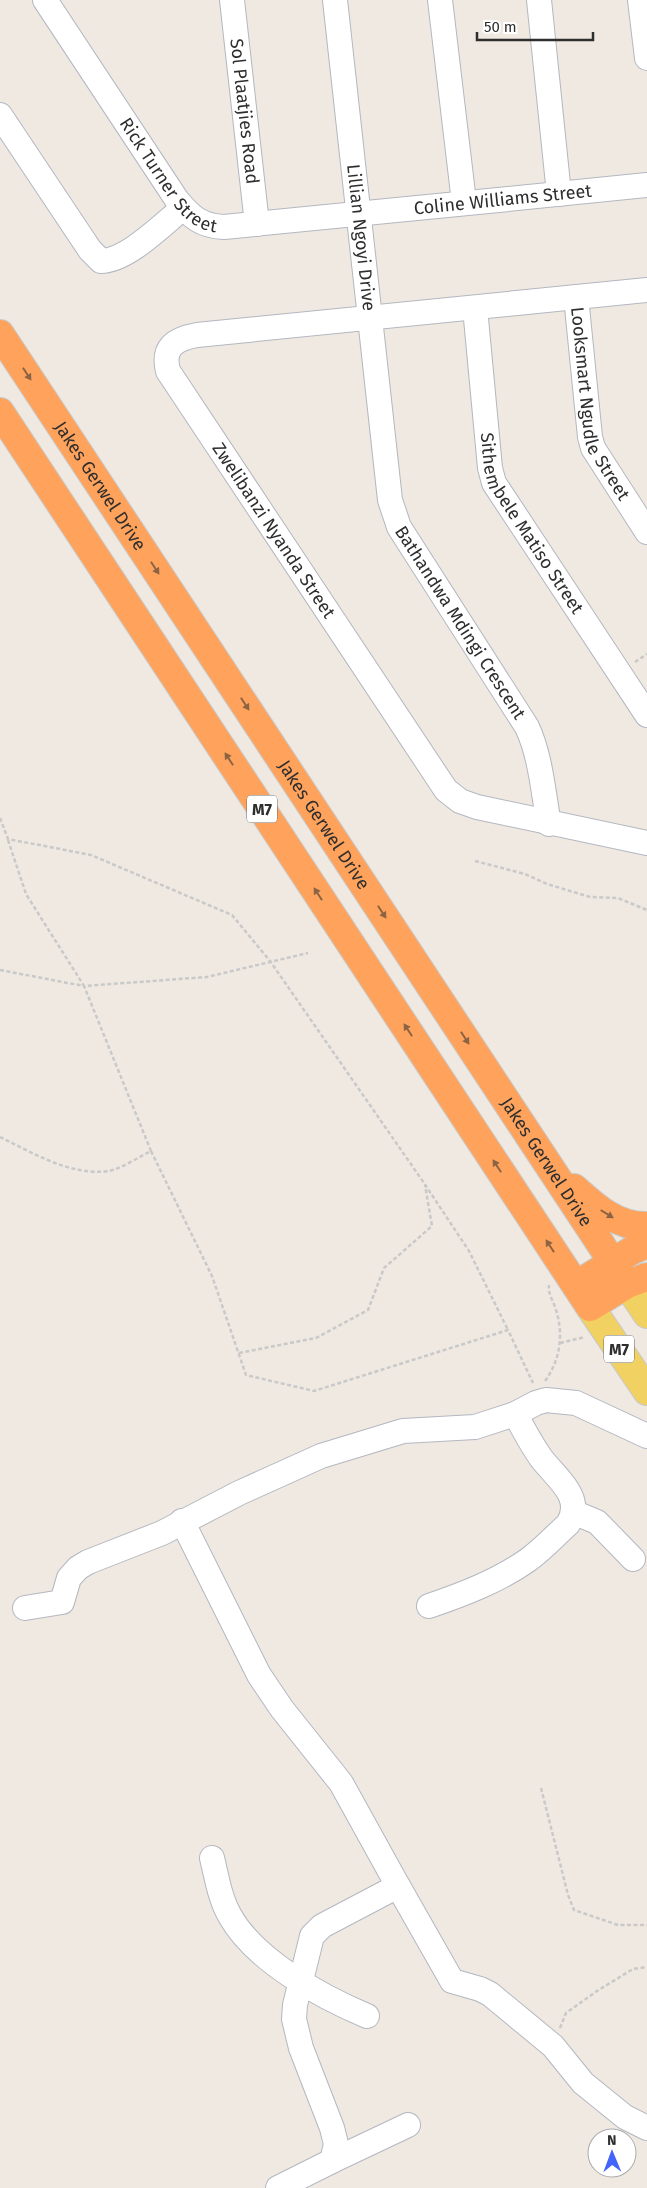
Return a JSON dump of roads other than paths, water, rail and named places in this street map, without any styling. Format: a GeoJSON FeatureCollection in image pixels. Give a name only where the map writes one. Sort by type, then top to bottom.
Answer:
{"type":"FeatureCollection","features":[{"type":"Feature","properties":{"kind":"highway","name":"Jakes Gerwel Drive"},"geometry":{"type":"LineString","coordinates":[[0,334],[612,1262],[637,1281]]}},
{"type":"Feature","properties":{"kind":"highway","name":"M7"},"geometry":{"type":"LineString","coordinates":[[0,412],[583,1296]]}},
{"type":"Feature","properties":{"kind":"highway"},"geometry":{"type":"LineString","coordinates":[[555,1174],[600,1210],[617,1221],[647,1226]]}},
{"type":"Feature","properties":{"kind":"highway"},"geometry":{"type":"LineString","coordinates":[[583,1296],[612,1262],[647,1244]]}},
{"type":"Feature","properties":{"kind":"highway"},"geometry":{"type":"LineString","coordinates":[[583,1296],[637,1281]]}},
{"type":"Feature","properties":{"kind":"main road","name":"Jakes Gerwel Drive"},"geometry":{"type":"LineString","coordinates":[[637,1281],[647,1314]]}},
{"type":"Feature","properties":{"kind":"main road","name":"M7"},"geometry":{"type":"LineString","coordinates":[[583,1296],[647,1391]]}},
{"type":"Feature","properties":{"kind":"street","name":"Rick Turner Street"},"geometry":{"type":"LineString","coordinates":[[45,0],[183,208],[192,218],[213,227],[360,214]]}},
{"type":"Feature","properties":{"kind":"street","name":"Sol Plaatjies Road"},"geometry":{"type":"LineString","coordinates":[[232,0],[257,224]]}},
{"type":"Feature","properties":{"kind":"street","name":"Lillian Ngoyi Drive"},"geometry":{"type":"LineString","coordinates":[[335,0],[371,319],[647,290]]}},
{"type":"Feature","properties":{"kind":"street"},"geometry":{"type":"LineString","coordinates":[[440,0],[464,202]]}},
{"type":"Feature","properties":{"kind":"street"},"geometry":{"type":"LineString","coordinates":[[539,0],[559,194]]}},
{"type":"Feature","properties":{"kind":"street"},"geometry":{"type":"LineString","coordinates":[[640,0],[647,58]]}},
{"type":"Feature","properties":{"kind":"street"},"geometry":{"type":"LineString","coordinates":[[0,115],[90,250],[101,261],[109,261],[124,254],[183,208]]}},
{"type":"Feature","properties":{"kind":"street","name":"Coline Williams Street"},"geometry":{"type":"LineString","coordinates":[[360,214],[464,202],[647,186]]}},
{"type":"Feature","properties":{"kind":"street","name":"Looksmart Ngudle Street"},"geometry":{"type":"LineString","coordinates":[[576,297],[590,438],[593,448],[647,532]]}},
{"type":"Feature","properties":{"kind":"street","name":"Sithembele Matiso Street"},"geometry":{"type":"LineString","coordinates":[[474,308],[490,468],[494,482],[647,715]]}},
{"type":"Feature","properties":{"kind":"street","name":"Bathandwa Mdingi Crescent"},"geometry":{"type":"LineString","coordinates":[[371,319],[390,500],[394,514],[399,527],[528,727],[538,764],[549,824]]}},
{"type":"Feature","properties":{"kind":"street","name":"Zwelibanzi Nyanda Street"},"geometry":{"type":"LineString","coordinates":[[371,319],[182,338],[173,343],[165,360],[168,371],[446,790],[460,801],[478,807],[549,824]]}},
{"type":"Feature","properties":{"kind":"street"},"geometry":{"type":"LineString","coordinates":[[549,824],[647,843]]}},
{"type":"Feature","properties":{"kind":"street"},"geometry":{"type":"LineString","coordinates":[[25,1608],[62,1602],[69,1578],[78,1568],[88,1562],[162,1533],[239,1493],[313,1460],[402,1430],[475,1427],[515,1414],[537,1397],[546,1400],[576,1403],[647,1436]]}},
{"type":"Feature","properties":{"kind":"street"},"geometry":{"type":"LineString","coordinates":[[430,1606],[478,1588],[529,1560],[568,1524],[573,1512],[568,1489],[542,1459],[515,1414]]}},
{"type":"Feature","properties":{"kind":"street"},"geometry":{"type":"LineString","coordinates":[[573,1512],[597,1522],[633,1559]]}},
{"type":"Feature","properties":{"kind":"street"},"geometry":{"type":"LineString","coordinates":[[182,1521],[259,1675],[282,1709],[340,1783],[452,1981],[490,1994],[553,2046],[583,2083],[625,2117],[647,2128]]}},
{"type":"Feature","properties":{"kind":"street"},"geometry":{"type":"LineString","coordinates":[[212,1858],[223,1902],[231,1918],[268,1958],[331,2001],[367,2016]]}},
{"type":"Feature","properties":{"kind":"street"},"geometry":{"type":"LineString","coordinates":[[332,2161],[336,2144],[332,2128],[296,2032],[294,2019],[295,2005],[312,1936],[318,1930],[398,1886]]}},
{"type":"Feature","properties":{"kind":"street"},"geometry":{"type":"LineString","coordinates":[[278,2188],[408,2125]]}}]}
